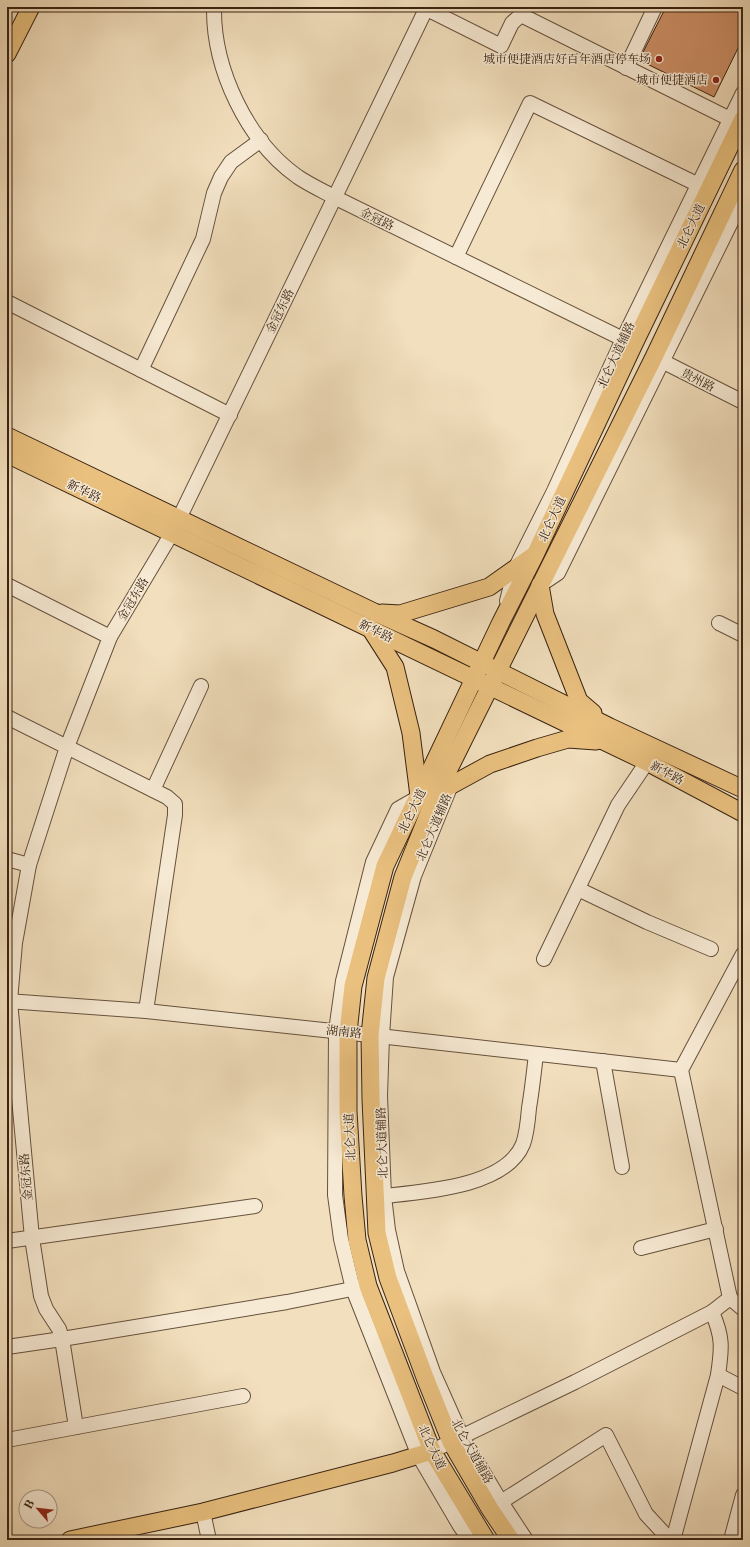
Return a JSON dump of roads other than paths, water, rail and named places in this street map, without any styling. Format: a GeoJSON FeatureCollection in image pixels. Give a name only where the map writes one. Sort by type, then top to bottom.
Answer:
{"type":"FeatureCollection","features":[{"type":"Feature","properties":{"kind":"main road"},"geometry":{"type":"LineString","coordinates":[[7,54],[31,7]]}},
{"type":"Feature","properties":{"kind":"main road","name":"北仑大道"},"geometry":{"type":"LineString","coordinates":[[486,1540],[425,1454],[361,1288],[342,1032],[385,866],[535,554],[628,342],[738,121]]}},
{"type":"Feature","properties":{"kind":"main road","name":"北仑大道"},"geometry":{"type":"LineString","coordinates":[[511,1540],[495,1505],[456,1440],[426,1380],[388,1278],[377,1233],[379,1196],[371,1099],[376,1035],[376,978],[402,884],[445,789],[469,729],[540,585],[738,205],[743,170]]}},
{"type":"Feature","properties":{"kind":"main road","name":"新华路"},"geometry":{"type":"LineString","coordinates":[[7,436],[175,526]]}},
{"type":"Feature","properties":{"kind":"main road","name":"新华路"},"geometry":{"type":"LineString","coordinates":[[7,454],[175,526],[372,620],[474,679],[743,789]]}},
{"type":"Feature","properties":{"kind":"main road"},"geometry":{"type":"LineString","coordinates":[[419,797],[411,733],[395,667],[372,620],[400,614],[489,587],[535,554]]}},
{"type":"Feature","properties":{"kind":"main road"},"geometry":{"type":"LineString","coordinates":[[540,585],[545,614],[579,701],[607,734]]}},
{"type":"Feature","properties":{"kind":"main road","name":"新华路"},"geometry":{"type":"LineString","coordinates":[[372,620],[434,639],[498,671],[607,734],[647,762],[743,813]]}},
{"type":"Feature","properties":{"kind":"main road"},"geometry":{"type":"LineString","coordinates":[[445,789],[490,764],[543,746],[568,739],[607,734]]}},
{"type":"Feature","properties":{"kind":"main road"},"geometry":{"type":"LineString","coordinates":[[70,1540],[203,1512],[425,1454]]}},
{"type":"Feature","properties":{"kind":"street","name":"金冠路"},"geometry":{"type":"LineString","coordinates":[[214,7],[216,42],[223,68],[232,92],[242,112],[261,140],[276,158],[298,177],[336,198],[628,342]]}},
{"type":"Feature","properties":{"kind":"street"},"geometry":{"type":"LineString","coordinates":[[626,68],[655,7]]}},
{"type":"Feature","properties":{"kind":"street"},"geometry":{"type":"LineString","coordinates":[[426,8],[501,46],[512,23],[523,11],[626,68],[738,121],[743,93]]}},
{"type":"Feature","properties":{"kind":"street","name":"金冠东路"},"geometry":{"type":"LineString","coordinates":[[76,1427],[62,1339],[59,1329],[46,1309],[41,1296],[32,1238],[9,1001],[14,943],[29,864],[67,747],[110,637],[175,526],[336,198],[426,8]]}},
{"type":"Feature","properties":{"kind":"street"},"geometry":{"type":"LineString","coordinates":[[456,257],[530,103],[704,188]]}},
{"type":"Feature","properties":{"kind":"street"},"geometry":{"type":"LineString","coordinates":[[141,370],[203,239],[214,193],[221,177],[230,162],[261,140]]}},
{"type":"Feature","properties":{"kind":"street"},"geometry":{"type":"LineString","coordinates":[[7,302],[230,415]]}},
{"type":"Feature","properties":{"kind":"street","name":"北仑大道辅路"},"geometry":{"type":"LineString","coordinates":[[501,622],[515,569],[628,342]]}},
{"type":"Feature","properties":{"kind":"street","name":"贵州路"},"geometry":{"type":"LineString","coordinates":[[658,359],[743,402]]}},
{"type":"Feature","properties":{"kind":"street"},"geometry":{"type":"LineString","coordinates":[[7,585],[110,637]]}},
{"type":"Feature","properties":{"kind":"street"},"geometry":{"type":"LineString","coordinates":[[718,623],[743,634]]}},
{"type":"Feature","properties":{"kind":"street"},"geometry":{"type":"LineString","coordinates":[[153,790],[201,686]]}},
{"type":"Feature","properties":{"kind":"street"},"geometry":{"type":"LineString","coordinates":[[7,717],[167,797],[175,804],[175,815],[146,1011]]}},
{"type":"Feature","properties":{"kind":"street"},"geometry":{"type":"LineString","coordinates":[[544,959],[618,806],[647,762]]}},
{"type":"Feature","properties":{"kind":"street"},"geometry":{"type":"LineString","coordinates":[[7,859],[29,864]]}},
{"type":"Feature","properties":{"kind":"street"},"geometry":{"type":"LineString","coordinates":[[578,888],[647,922],[711,949]]}},
{"type":"Feature","properties":{"kind":"street"},"geometry":{"type":"LineString","coordinates":[[743,954],[681,1070],[730,1298],[743,1309]]}},
{"type":"Feature","properties":{"kind":"street","name":"湖南路"},"geometry":{"type":"LineString","coordinates":[[9,1001],[146,1011],[376,1035],[681,1070]]}},
{"type":"Feature","properties":{"kind":"street"},"geometry":{"type":"LineString","coordinates":[[379,1196],[409,1194],[475,1181],[502,1169],[515,1156],[523,1144],[527,1125],[536,1054]]}},
{"type":"Feature","properties":{"kind":"street"},"geometry":{"type":"LineString","coordinates":[[603,1061],[622,1167]]}},
{"type":"Feature","properties":{"kind":"street"},"geometry":{"type":"LineString","coordinates":[[7,1241],[255,1206]]}},
{"type":"Feature","properties":{"kind":"street"},"geometry":{"type":"LineString","coordinates":[[641,1248],[716,1229]]}},
{"type":"Feature","properties":{"kind":"street"},"geometry":{"type":"LineString","coordinates":[[7,1347],[287,1302],[361,1288]]}},
{"type":"Feature","properties":{"kind":"street"},"geometry":{"type":"LineString","coordinates":[[470,1540],[460,1526],[425,1454],[575,1382],[712,1312],[730,1298]]}},
{"type":"Feature","properties":{"kind":"street"},"geometry":{"type":"LineString","coordinates":[[673,1540],[718,1375],[721,1340],[719,1328],[712,1312]]}},
{"type":"Feature","properties":{"kind":"street"},"geometry":{"type":"LineString","coordinates":[[718,1375],[743,1388]]}},
{"type":"Feature","properties":{"kind":"street"},"geometry":{"type":"LineString","coordinates":[[7,1440],[243,1396]]}},
{"type":"Feature","properties":{"kind":"street"},"geometry":{"type":"LineString","coordinates":[[526,1540],[495,1505],[606,1435],[646,1514],[670,1540]]}},
{"type":"Feature","properties":{"kind":"street"},"geometry":{"type":"LineString","coordinates":[[731,1540],[743,1495]]}},
{"type":"Feature","properties":{"kind":"street"},"geometry":{"type":"LineString","coordinates":[[203,1512],[209,1540]]}},
{"type":"Feature","properties":{"kind":"place","name":"城市便捷酒店好百年酒店停车场"},"geometry":{"type":"Point","coordinates":[659,59]}},
{"type":"Feature","properties":{"kind":"place","name":"城市便捷酒店"},"geometry":{"type":"Point","coordinates":[716,80]}}]}
